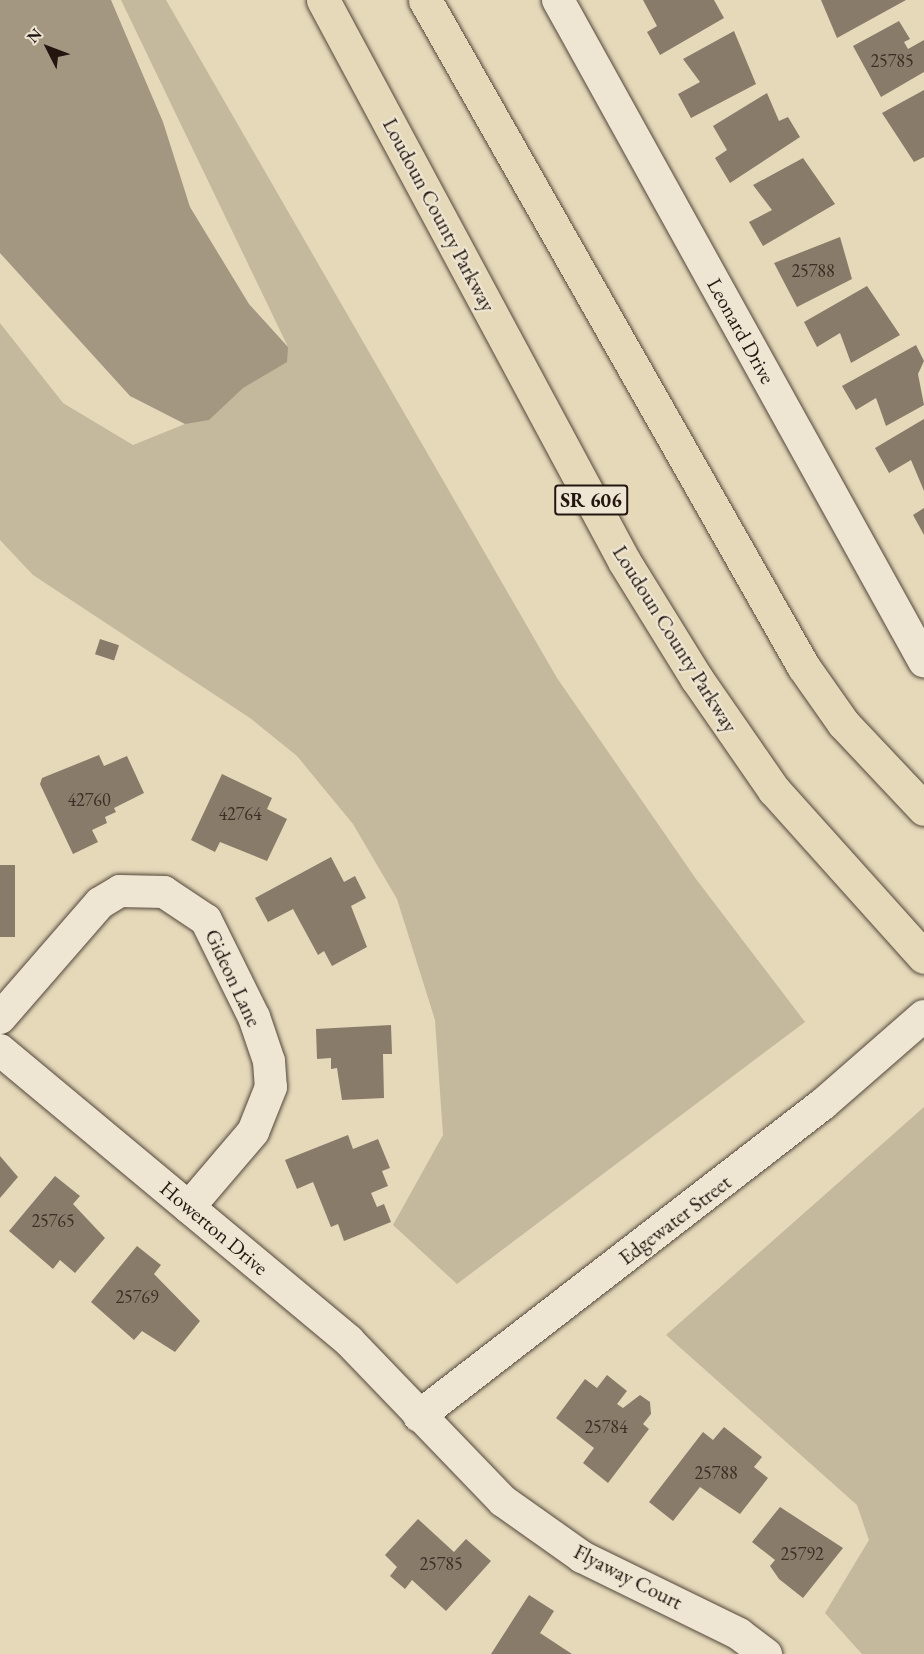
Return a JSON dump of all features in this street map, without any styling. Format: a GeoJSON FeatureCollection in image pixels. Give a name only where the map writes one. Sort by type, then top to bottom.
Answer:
{"type":"FeatureCollection","features":[{"type":"Feature","properties":{"kind":"main road","name":"Loudoun County Parkway"},"geometry":{"type":"LineString","coordinates":[[323,0],[624,561],[697,679],[774,790],[924,957]]}},
{"type":"Feature","properties":{"kind":"main road"},"geometry":{"type":"LineString","coordinates":[[425,0],[802,666],[843,723],[924,809]]}},
{"type":"Feature","properties":{"kind":"street","name":"Leonard Drive"},"geometry":{"type":"LineString","coordinates":[[558,0],[924,661]]}},
{"type":"Feature","properties":{"kind":"street","name":"Gideon Lane"},"geometry":{"type":"LineString","coordinates":[[0,1018],[100,903],[120,891],[164,892],[206,920],[254,1017],[269,1061],[271,1087],[253,1132],[189,1207]]}},
{"type":"Feature","properties":{"kind":"street","name":"Edgewater Street"},"geometry":{"type":"LineString","coordinates":[[419,1416],[823,1104],[924,1016]]}},
{"type":"Feature","properties":{"kind":"street","name":"Howerton Drive"},"geometry":{"type":"LineString","coordinates":[[0,1050],[349,1341],[419,1416]]}},
{"type":"Feature","properties":{"kind":"street","name":"Flyaway Court"},"geometry":{"type":"LineString","coordinates":[[419,1416],[503,1502],[582,1557],[740,1634],[766,1654]]}},
{"type":"Feature","properties":{"kind":"shaded area"},"geometry":{"type":"Polygon","coordinates":[[[0,0],[111,0],[163,122],[190,207],[249,304],[288,347],[287,362],[243,388],[209,420],[185,424],[130,396],[0,253],[0,0]]]}},
{"type":"Feature","properties":{"kind":"shaded area"},"geometry":{"type":"Polygon","coordinates":[[[121,0],[166,0],[557,678],[696,879],[805,1022],[457,1284],[393,1225],[443,1135],[435,1020],[397,899],[353,824],[297,756],[250,718],[33,575],[0,540],[0,323],[63,403],[133,445],[185,424],[288,347],[121,0]]]}},
{"type":"Feature","properties":{"kind":"shaded area"},"geometry":{"type":"Polygon","coordinates":[[[924,1107],[924,1654],[862,1654],[825,1613],[869,1540],[857,1505],[666,1335],[924,1107]]]}},
{"type":"Feature","properties":{"kind":"building"},"geometry":{"type":"Polygon","coordinates":[[[643,0],[714,0],[724,18],[660,55],[647,32],[657,26],[643,0]]]}},
{"type":"Feature","properties":{"kind":"building"},"geometry":{"type":"Polygon","coordinates":[[[821,0],[906,0],[837,38],[821,0]]]}},
{"type":"Feature","properties":{"kind":"building"},"geometry":{"type":"Polygon","coordinates":[[[899,21],[910,39],[904,42],[908,49],[924,40],[924,72],[881,97],[853,46],[899,21]]]}},
{"type":"Feature","properties":{"kind":"building"},"geometry":{"type":"Polygon","coordinates":[[[734,31],[756,84],[691,118],[678,94],[700,82],[683,59],[734,31]]]}},
{"type":"Feature","properties":{"kind":"building"},"geometry":{"type":"Polygon","coordinates":[[[924,90],[924,157],[914,162],[882,113],[924,90]]]}},
{"type":"Feature","properties":{"kind":"building"},"geometry":{"type":"Polygon","coordinates":[[[767,93],[779,121],[788,117],[800,137],[730,183],[715,158],[727,150],[713,126],[767,93]]]}},
{"type":"Feature","properties":{"kind":"building"},"geometry":{"type":"Polygon","coordinates":[[[803,158],[835,204],[763,246],[749,222],[772,210],[753,185],[803,158]]]}},
{"type":"Feature","properties":{"kind":"building"},"geometry":{"type":"Polygon","coordinates":[[[840,237],[852,279],[797,307],[774,263],[840,237]]]}},
{"type":"Feature","properties":{"kind":"building"},"geometry":{"type":"Polygon","coordinates":[[[867,286],[900,335],[851,363],[840,333],[817,347],[804,322],[867,286]]]}},
{"type":"Feature","properties":{"kind":"building"},"geometry":{"type":"Polygon","coordinates":[[[916,345],[924,361],[918,374],[924,405],[886,426],[876,398],[856,410],[842,386],[916,345]]]}},
{"type":"Feature","properties":{"kind":"building"},"geometry":{"type":"Polygon","coordinates":[[[924,419],[924,491],[911,460],[889,473],[875,448],[924,419]]]}},
{"type":"Feature","properties":{"kind":"building"},"geometry":{"type":"Polygon","coordinates":[[[924,508],[924,535],[913,515],[924,508]]]}},
{"type":"Feature","properties":{"kind":"building"},"geometry":{"type":"Polygon","coordinates":[[[100,639],[119,645],[114,660],[95,654],[100,639]]]}},
{"type":"Feature","properties":{"kind":"building"},"geometry":{"type":"Polygon","coordinates":[[[99,755],[104,766],[127,756],[144,793],[114,808],[116,812],[105,817],[107,823],[92,830],[98,842],[73,854],[40,784],[42,778],[99,755]]]}},
{"type":"Feature","properties":{"kind":"building"},"geometry":{"type":"Polygon","coordinates":[[[222,774],[272,798],[267,809],[287,819],[267,861],[220,842],[215,852],[191,840],[222,774]]]}},
{"type":"Feature","properties":{"kind":"building"},"geometry":{"type":"Polygon","coordinates":[[[331,857],[344,882],[355,876],[366,898],[351,906],[367,947],[332,966],[324,951],[318,955],[293,909],[268,922],[255,898],[331,857]]]}},
{"type":"Feature","properties":{"kind":"building"},"geometry":{"type":"Polygon","coordinates":[[[0,865],[15,865],[15,937],[0,937],[0,865]]]}},
{"type":"Feature","properties":{"kind":"building"},"geometry":{"type":"Polygon","coordinates":[[[391,1025],[392,1054],[383,1054],[384,1098],[342,1100],[337,1068],[331,1069],[331,1058],[317,1059],[316,1029],[391,1025]]]}},
{"type":"Feature","properties":{"kind":"building"},"geometry":{"type":"Polygon","coordinates":[[[348,1135],[353,1149],[378,1139],[390,1168],[382,1171],[388,1186],[371,1193],[377,1207],[384,1204],[391,1222],[344,1241],[338,1224],[331,1227],[313,1182],[297,1189],[285,1160],[348,1135]]]}},
{"type":"Feature","properties":{"kind":"building"},"geometry":{"type":"Polygon","coordinates":[[[0,1156],[18,1177],[0,1198],[0,1156]]]}},
{"type":"Feature","properties":{"kind":"building"},"geometry":{"type":"Polygon","coordinates":[[[55,1176],[80,1196],[73,1204],[105,1238],[75,1273],[60,1260],[53,1269],[9,1231],[55,1176]]]}},
{"type":"Feature","properties":{"kind":"building"},"geometry":{"type":"Polygon","coordinates":[[[137,1246],[161,1265],[154,1274],[200,1321],[175,1352],[142,1331],[134,1340],[91,1302],[137,1246]]]}},
{"type":"Feature","properties":{"kind":"building"},"geometry":{"type":"Polygon","coordinates":[[[607,1375],[627,1391],[617,1404],[623,1408],[640,1395],[650,1402],[651,1414],[643,1424],[649,1429],[608,1483],[583,1463],[594,1448],[556,1418],[585,1379],[597,1388],[607,1375]]]}},
{"type":"Feature","properties":{"kind":"building"},"geometry":{"type":"Polygon","coordinates":[[[724,1427],[762,1457],[754,1467],[768,1478],[740,1514],[700,1487],[673,1521],[649,1502],[703,1432],[713,1440],[724,1427]]]}},
{"type":"Feature","properties":{"kind":"building"},"geometry":{"type":"Polygon","coordinates":[[[780,1507],[843,1548],[803,1598],[779,1579],[770,1566],[775,1560],[752,1542],[780,1507]]]}},
{"type":"Feature","properties":{"kind":"building"},"geometry":{"type":"Polygon","coordinates":[[[418,1519],[454,1552],[466,1539],[491,1561],[446,1611],[412,1580],[405,1589],[390,1576],[397,1567],[385,1555],[418,1519]]]}},
{"type":"Feature","properties":{"kind":"building"},"geometry":{"type":"Polygon","coordinates":[[[529,1595],[554,1611],[540,1633],[572,1654],[491,1654],[529,1595]]]}}]}
